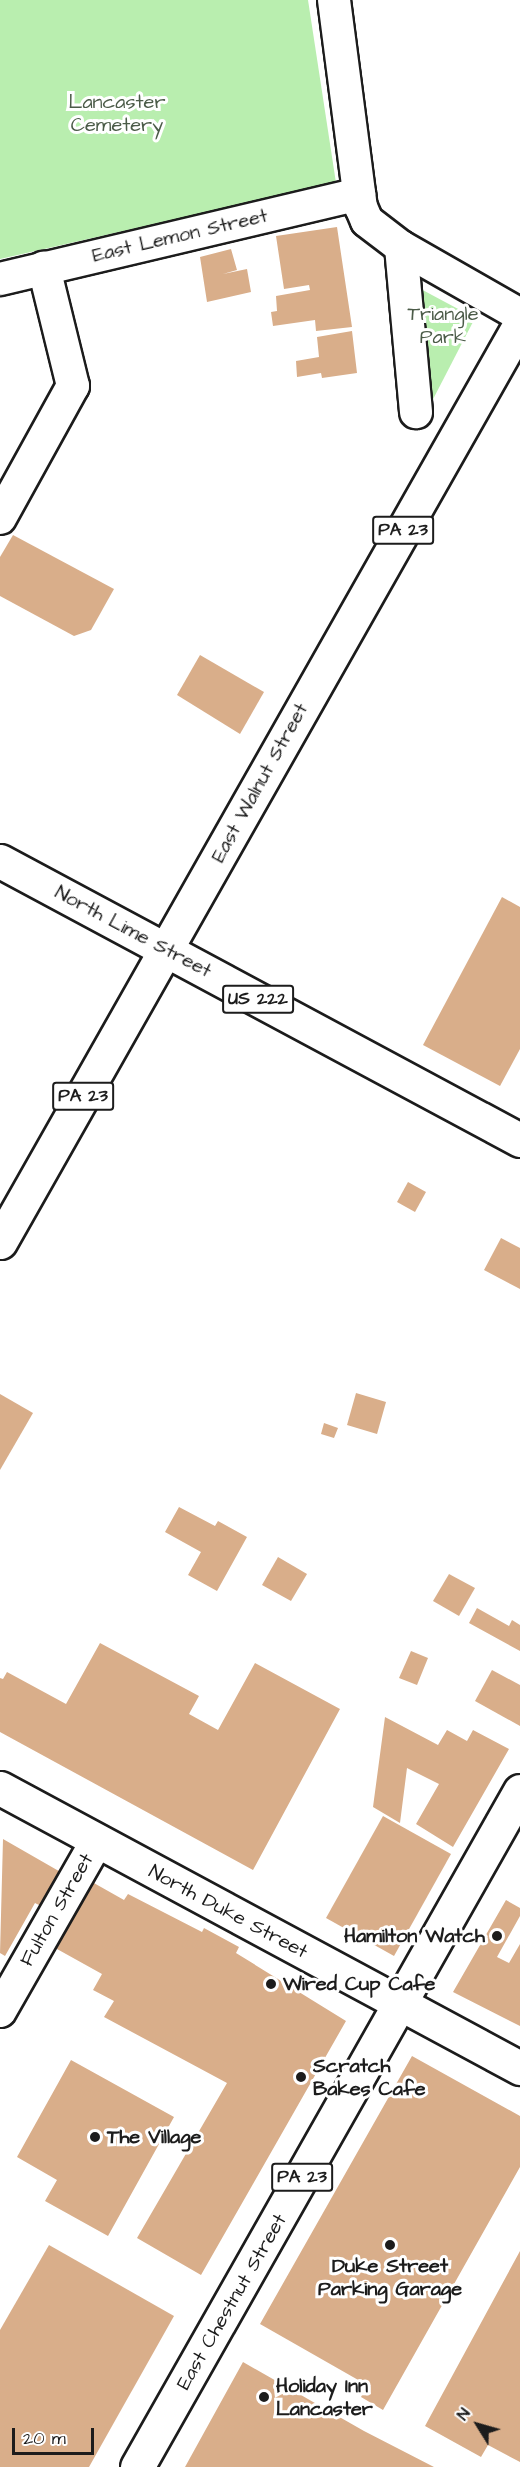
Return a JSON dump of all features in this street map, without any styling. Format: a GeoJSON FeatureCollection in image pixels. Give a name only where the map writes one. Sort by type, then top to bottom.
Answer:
{"type":"FeatureCollection","features":[{"type":"Feature","properties":{"kind":"main road","name":"East Walnut Street"},"geometry":{"type":"LineString","coordinates":[[0,1242],[520,324]]}},
{"type":"Feature","properties":{"kind":"main road","name":"North Lime Street"},"geometry":{"type":"LineString","coordinates":[[0,861],[520,1140]]}},
{"type":"Feature","properties":{"kind":"main road","name":"North Duke Street"},"geometry":{"type":"LineString","coordinates":[[0,1788],[520,2068]]}},
{"type":"Feature","properties":{"kind":"main road","name":"East Chestnut Street"},"geometry":{"type":"LineString","coordinates":[[137,2467],[520,1791]]}},
{"type":"Feature","properties":{"kind":"street"},"geometry":{"type":"LineString","coordinates":[[334,0],[359,194],[367,221],[401,246],[520,315]]}},
{"type":"Feature","properties":{"kind":"street","name":"East Lemon Street"},"geometry":{"type":"LineString","coordinates":[[0,279],[359,194]]}},
{"type":"Feature","properties":{"kind":"street"},"geometry":{"type":"LineString","coordinates":[[401,246],[416,412]]}},
{"type":"Feature","properties":{"kind":"street"},"geometry":{"type":"LineString","coordinates":[[0,518],[73,386],[44,268]]}},
{"type":"Feature","properties":{"kind":"street","name":"Fulton Street"},"geometry":{"type":"LineString","coordinates":[[0,2011],[97,1841]]}},
{"type":"Feature","properties":{"kind":"green space","name":"Lancaster Cemetery"},"geometry":{"type":"Polygon","coordinates":[[[0,0],[308,0],[336,183],[0,259],[0,0]]]}},
{"type":"Feature","properties":{"kind":"green space","name":"Triangle Park"},"geometry":{"type":"Polygon","coordinates":[[[417,287],[475,318],[429,407],[417,287]]]}},
{"type":"Feature","properties":{"kind":"building"},"geometry":{"type":"Polygon","coordinates":[[[337,227],[352,327],[316,331],[315,320],[273,326],[271,312],[277,311],[276,296],[310,290],[309,285],[284,289],[276,236],[337,227]]]}},
{"type":"Feature","properties":{"kind":"building"},"geometry":{"type":"Polygon","coordinates":[[[231,249],[237,270],[223,274],[247,269],[251,292],[207,302],[200,257],[231,249]]]}},
{"type":"Feature","properties":{"kind":"building"},"geometry":{"type":"Polygon","coordinates":[[[352,331],[357,373],[322,378],[321,373],[297,377],[296,361],[319,357],[317,337],[352,331]]]}},
{"type":"Feature","properties":{"kind":"building"},"geometry":{"type":"Polygon","coordinates":[[[13,535],[114,589],[91,630],[74,636],[0,596],[0,557],[13,535]]]}},
{"type":"Feature","properties":{"kind":"building"},"geometry":{"type":"Polygon","coordinates":[[[200,655],[264,692],[240,734],[177,695],[200,655]]]}},
{"type":"Feature","properties":{"kind":"building"},"geometry":{"type":"Polygon","coordinates":[[[502,897],[520,907],[520,1049],[500,1086],[423,1045],[502,897]]]}},
{"type":"Feature","properties":{"kind":"building"},"geometry":{"type":"Polygon","coordinates":[[[408,1182],[426,1192],[415,1212],[397,1202],[408,1182]]]}},
{"type":"Feature","properties":{"kind":"building"},"geometry":{"type":"Polygon","coordinates":[[[501,1238],[520,1248],[520,1289],[484,1270],[501,1238]]]}},
{"type":"Feature","properties":{"kind":"building"},"geometry":{"type":"Polygon","coordinates":[[[356,1393],[386,1402],[377,1434],[347,1425],[356,1393]]]}},
{"type":"Feature","properties":{"kind":"building"},"geometry":{"type":"Polygon","coordinates":[[[0,1394],[33,1413],[0,1470],[0,1394]]]}},
{"type":"Feature","properties":{"kind":"building"},"geometry":{"type":"Polygon","coordinates":[[[324,1423],[338,1428],[334,1438],[321,1434],[324,1423]]]}},
{"type":"Feature","properties":{"kind":"building"},"geometry":{"type":"Polygon","coordinates":[[[179,1507],[215,1526],[218,1521],[247,1537],[217,1591],[188,1575],[201,1552],[165,1532],[179,1507]]]}},
{"type":"Feature","properties":{"kind":"building"},"geometry":{"type":"Polygon","coordinates":[[[278,1557],[307,1574],[291,1601],[262,1585],[278,1557]]]}},
{"type":"Feature","properties":{"kind":"building"},"geometry":{"type":"Polygon","coordinates":[[[449,1574],[475,1588],[459,1616],[433,1601],[449,1574]]]}},
{"type":"Feature","properties":{"kind":"building"},"geometry":{"type":"Polygon","coordinates":[[[477,1608],[509,1626],[512,1620],[520,1625],[520,1651],[469,1623],[477,1608]]]}},
{"type":"Feature","properties":{"kind":"building"},"geometry":{"type":"Polygon","coordinates":[[[100,1643],[199,1696],[189,1714],[218,1730],[255,1663],[340,1709],[253,1870],[0,1732],[0,1678],[3,1679],[7,1672],[66,1704],[100,1643]]]}},
{"type":"Feature","properties":{"kind":"building"},"geometry":{"type":"Polygon","coordinates":[[[411,1651],[428,1658],[417,1685],[399,1678],[411,1651]]]}},
{"type":"Feature","properties":{"kind":"building"},"geometry":{"type":"Polygon","coordinates":[[[492,1670],[520,1685],[520,1726],[475,1701],[492,1670]]]}},
{"type":"Feature","properties":{"kind":"building"},"geometry":{"type":"Polygon","coordinates":[[[385,1717],[438,1745],[447,1730],[467,1741],[473,1730],[509,1749],[453,1847],[416,1824],[439,1784],[407,1768],[400,1823],[373,1807],[385,1717]]]}},
{"type":"Feature","properties":{"kind":"building"},"geometry":{"type":"Polygon","coordinates":[[[383,1816],[451,1854],[394,1956],[326,1918],[383,1816]]]}},
{"type":"Feature","properties":{"kind":"building"},"geometry":{"type":"Polygon","coordinates":[[[3,1839],[64,1874],[45,1908],[35,1903],[5,1956],[0,1953],[3,1839]]]}},
{"type":"Feature","properties":{"kind":"building"},"geometry":{"type":"Polygon","coordinates":[[[85,1878],[124,1900],[128,1894],[202,1932],[204,1928],[239,1947],[236,1953],[346,2021],[201,2275],[137,2238],[227,2083],[104,2017],[114,2001],[93,1990],[102,1974],[48,1944],[85,1878]]]}},
{"type":"Feature","properties":{"kind":"building","name":"Hamilton Watch"},"geometry":{"type":"Polygon","coordinates":[[[506,1900],[520,1908],[520,1916],[497,1957],[509,1963],[520,1944],[520,2026],[453,1992],[506,1900]]]}},
{"type":"Feature","properties":{"kind":"building","name":"Duke Street Parking Garage"},"geometry":{"type":"Polygon","coordinates":[[[412,2056],[520,2116],[520,2167],[383,2410],[361,2397],[367,2385],[260,2324],[412,2056]]]}},
{"type":"Feature","properties":{"kind":"building","name":"The Village"},"geometry":{"type":"Polygon","coordinates":[[[71,2060],[174,2117],[108,2236],[45,2201],[57,2180],[17,2157],[71,2060]]]}},
{"type":"Feature","properties":{"kind":"building"},"geometry":{"type":"Polygon","coordinates":[[[49,2245],[174,2316],[89,2467],[0,2467],[0,2330],[49,2245]]]}},
{"type":"Feature","properties":{"kind":"building"},"geometry":{"type":"Polygon","coordinates":[[[520,2251],[520,2462],[488,2445],[481,2457],[425,2426],[520,2251]]]}},
{"type":"Feature","properties":{"kind":"building","name":"Holiday Inn Lancaster"},"geometry":{"type":"Polygon","coordinates":[[[243,2362],[364,2431],[434,2467],[185,2467],[243,2362]]]}},
{"type":"Feature","properties":{"kind":"place","name":"Hamilton Watch"},"geometry":{"type":"Point","coordinates":[497,1936]}},
{"type":"Feature","properties":{"kind":"place","name":"Wired Cup Cafe"},"geometry":{"type":"Point","coordinates":[271,1984]}},
{"type":"Feature","properties":{"kind":"place","name":"Scratch Bakes Cafe"},"geometry":{"type":"Point","coordinates":[301,2077]}},
{"type":"Feature","properties":{"kind":"place","name":"The Village"},"geometry":{"type":"Point","coordinates":[95,2137]}},
{"type":"Feature","properties":{"kind":"place","name":"Duke Street Parking Garage"},"geometry":{"type":"Point","coordinates":[390,2245]}},
{"type":"Feature","properties":{"kind":"place","name":"Holiday Inn Lancaster"},"geometry":{"type":"Point","coordinates":[264,2397]}}]}
